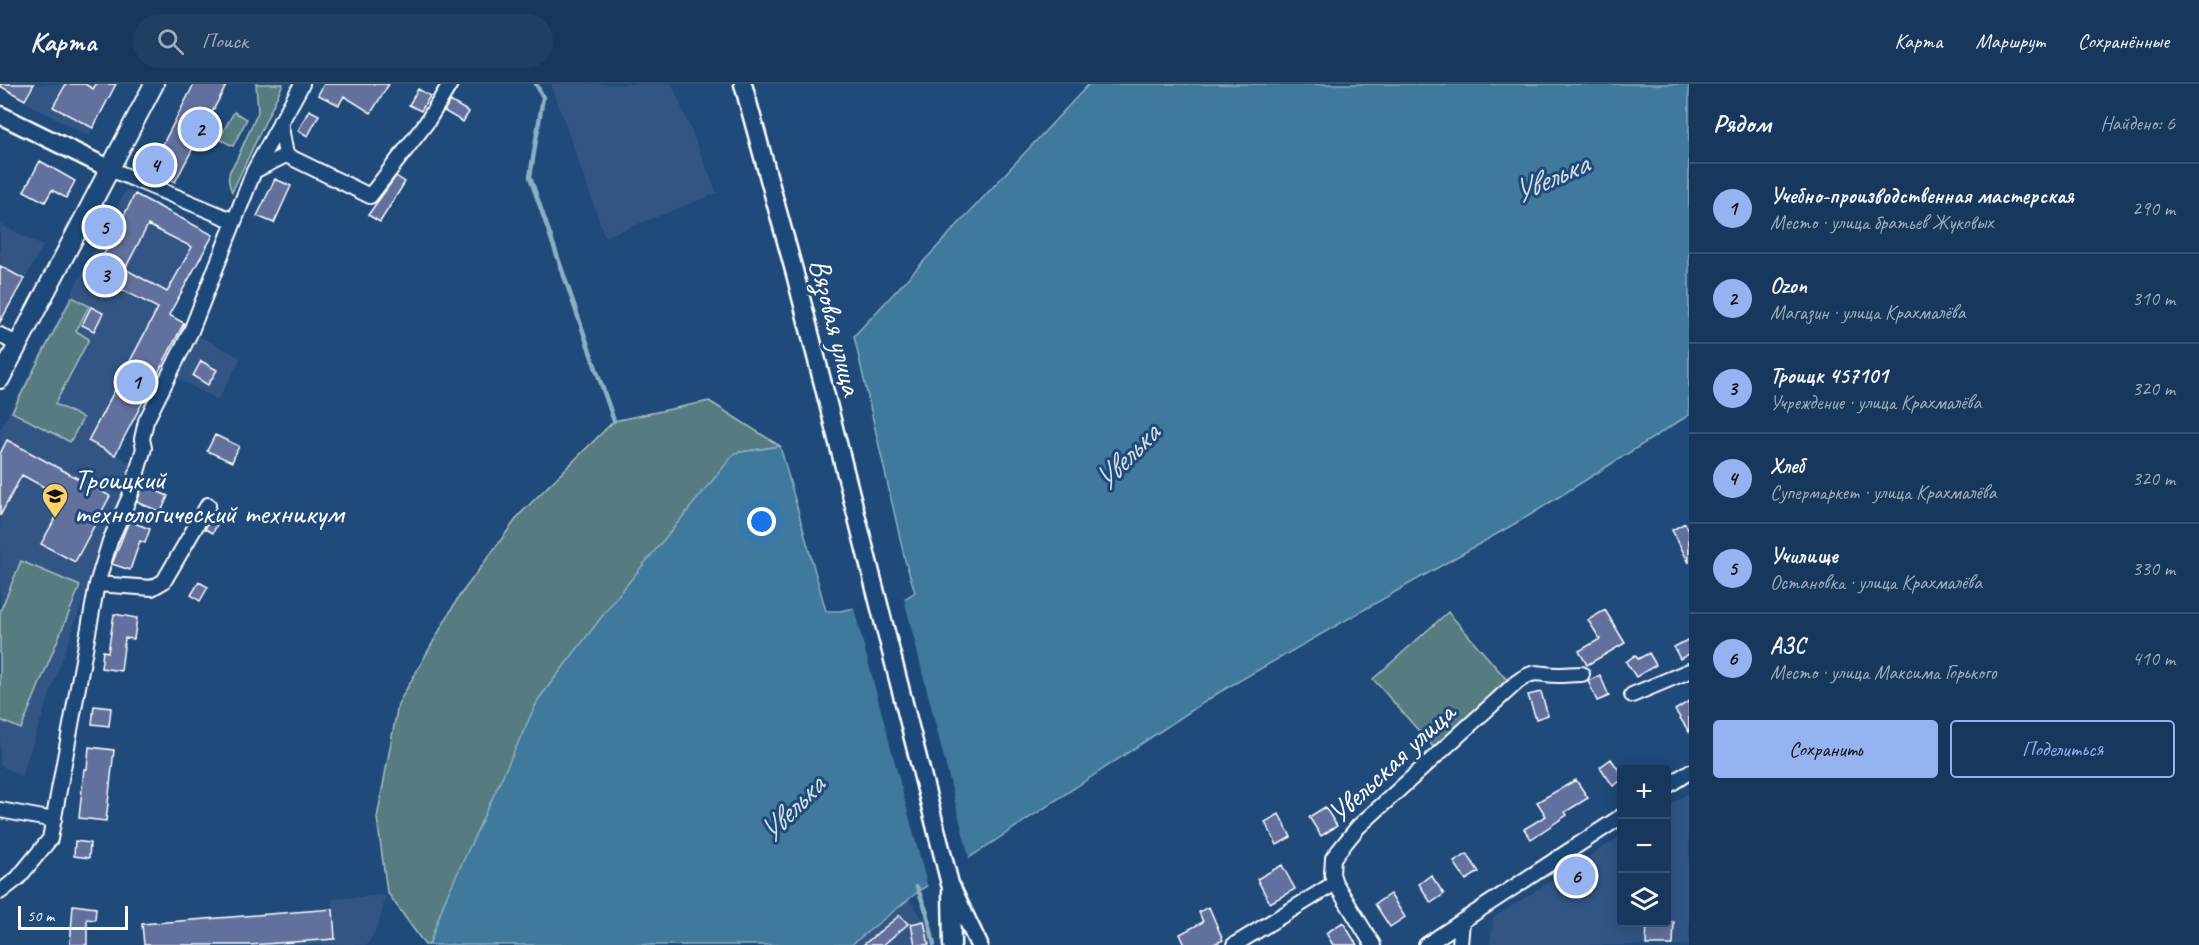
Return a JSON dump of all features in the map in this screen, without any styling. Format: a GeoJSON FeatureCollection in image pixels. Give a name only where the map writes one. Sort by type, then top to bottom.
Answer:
{"type":"FeatureCollection","features":[{"type":"Feature","properties":{"kind":"main road"},"geometry":{"type":"LineString","coordinates":[[0,380],[154,84]]}},
{"type":"Feature","properties":{"kind":"street"},"geometry":{"type":"LineString","coordinates":[[0,892],[18,878],[50,839],[97,584],[110,541],[130,496],[144,448],[142,439],[146,421],[190,331],[254,171],[302,84]]}},
{"type":"Feature","properties":{"kind":"street"},"geometry":{"type":"LineString","coordinates":[[286,156],[370,196],[427,122],[450,84]]}},
{"type":"Feature","properties":{"kind":"street","name":"Вязовая улица"},"geometry":{"type":"LineString","coordinates":[[743,84],[795,274],[950,884]]}},
{"type":"Feature","properties":{"kind":"street"},"geometry":{"type":"LineString","coordinates":[[0,115],[110,169],[234,221]]}},
{"type":"Feature","properties":{"kind":"street"},"geometry":{"type":"LineString","coordinates":[[280,122],[286,156]]}},
{"type":"Feature","properties":{"kind":"street"},"geometry":{"type":"LineString","coordinates":[[254,171],[286,156]]}},
{"type":"Feature","properties":{"kind":"street"},"geometry":{"type":"LineString","coordinates":[[0,335],[18,345]]}},
{"type":"Feature","properties":{"kind":"street"},"geometry":{"type":"LineString","coordinates":[[97,584],[152,588],[164,581],[208,505]]}},
{"type":"Feature","properties":{"kind":"street"},"geometry":{"type":"LineString","coordinates":[[1632,695],[1689,671]]}},
{"type":"Feature","properties":{"kind":"street","name":"Увельская улица"},"geometry":{"type":"LineString","coordinates":[[1335,883],[1332,874],[1333,858],[1358,827],[1517,682],[1528,674],[1539,672],[1555,675],[1582,674]]}},
{"type":"Feature","properties":{"kind":"street"},"geometry":{"type":"LineString","coordinates":[[1671,784],[1689,772]]}},
{"type":"Feature","properties":{"kind":"street"},"geometry":{"type":"LineString","coordinates":[[0,810],[54,820]]}},
{"type":"Feature","properties":{"kind":"street"},"geometry":{"type":"LineString","coordinates":[[1426,945],[1617,819]]}},
{"type":"Feature","properties":{"kind":"street"},"geometry":{"type":"LineString","coordinates":[[1234,945],[1335,883],[1373,945]]}},
{"type":"Feature","properties":{"kind":"street"},"geometry":{"type":"LineString","coordinates":[[950,884],[952,945]]}},
{"type":"Feature","properties":{"kind":"street"},"geometry":{"type":"LineString","coordinates":[[950,884],[979,945]]}},
{"type":"Feature","properties":{"kind":"street"},"geometry":{"type":"LineString","coordinates":[[1460,945],[1462,921]]}},
{"type":"Feature","properties":{"kind":"shaded area"},"geometry":{"type":"Polygon","coordinates":[[[35,84],[116,84],[89,136],[26,103],[35,84]]]}},
{"type":"Feature","properties":{"kind":"shaded area"},"geometry":{"type":"Polygon","coordinates":[[[551,84],[672,84],[717,193],[605,237],[551,84]]]}},
{"type":"Feature","properties":{"kind":"shaded area","name":"Троицкий технологический техникум"},"geometry":{"type":"Polygon","coordinates":[[[126,189],[213,235],[169,315],[184,323],[115,454],[131,463],[21,777],[0,765],[0,430],[126,189]]]}},
{"type":"Feature","properties":{"kind":"shaded area"},"geometry":{"type":"Polygon","coordinates":[[[0,224],[43,246],[6,313],[0,309],[0,224]]]}},
{"type":"Feature","properties":{"kind":"shaded area"},"geometry":{"type":"Polygon","coordinates":[[[197,335],[241,358],[218,400],[175,377],[197,335]]]}},
{"type":"Feature","properties":{"kind":"shaded area"},"geometry":{"type":"Polygon","coordinates":[[[1689,792],[1689,945],[1490,945],[1493,918],[1617,839],[1617,927],[1671,927],[1671,804],[1689,792]]]}},
{"type":"Feature","properties":{"kind":"shaded area"},"geometry":{"type":"Polygon","coordinates":[[[386,895],[378,927],[367,945],[144,945],[142,924],[332,909],[332,899],[386,895]]]}},
{"type":"Feature","properties":{"kind":"shaded area"},"geometry":{"type":"Polygon","coordinates":[[[909,898],[924,921],[929,945],[851,945],[909,898]]]}},
{"type":"Feature","properties":{"kind":"green space"},"geometry":{"type":"Polygon","coordinates":[[[256,84],[283,84],[232,192],[229,173],[258,112],[256,84]]]}},
{"type":"Feature","properties":{"kind":"green space"},"geometry":{"type":"Polygon","coordinates":[[[234,112],[247,119],[233,146],[219,139],[234,112]]]}},
{"type":"Feature","properties":{"kind":"green space"},"geometry":{"type":"Polygon","coordinates":[[[72,297],[89,306],[76,331],[89,339],[55,404],[83,418],[70,442],[12,412],[72,297]]]}},
{"type":"Feature","properties":{"kind":"green space"},"geometry":{"type":"Polygon","coordinates":[[[709,401],[780,446],[735,453],[445,900],[429,945],[425,945],[387,892],[377,818],[398,704],[458,598],[520,514],[614,421],[709,401]]]}},
{"type":"Feature","properties":{"kind":"green space"},"geometry":{"type":"Polygon","coordinates":[[[21,561],[80,586],[21,729],[0,720],[0,612],[21,561]]]}},
{"type":"Feature","properties":{"kind":"green space"},"geometry":{"type":"Polygon","coordinates":[[[1448,612],[1508,681],[1433,747],[1373,679],[1448,612]]]}},
{"type":"Feature","properties":{"kind":"water","name":"Увелька"},"geometry":{"type":"Polygon","coordinates":[[[1089,84],[1689,84],[1689,415],[1530,515],[1218,693],[919,891],[851,945],[429,945],[445,900],[538,700],[620,593],[735,453],[780,446],[826,611],[840,611],[906,598],[915,592],[905,560],[854,336],[1089,84]]]}},
{"type":"Feature","properties":{"kind":"pier"},"geometry":{"type":"Polygon","coordinates":[[[903,595],[970,861],[928,888],[853,605],[903,595]]]}},
{"type":"Feature","properties":{"kind":"building"},"geometry":{"type":"Polygon","coordinates":[[[0,84],[34,84],[25,100],[0,84]]]}},
{"type":"Feature","properties":{"kind":"building"},"geometry":{"type":"Polygon","coordinates":[[[66,84],[85,84],[93,89],[96,84],[116,84],[93,128],[53,107],[66,84]]]}},
{"type":"Feature","properties":{"kind":"building"},"geometry":{"type":"Polygon","coordinates":[[[194,84],[227,84],[175,182],[150,169],[194,84]]]}},
{"type":"Feature","properties":{"kind":"building"},"geometry":{"type":"Polygon","coordinates":[[[324,84],[389,84],[371,113],[344,96],[339,105],[318,95],[324,84]]]}},
{"type":"Feature","properties":{"kind":"building"},"geometry":{"type":"Polygon","coordinates":[[[418,89],[430,96],[421,111],[409,105],[418,89]]]}},
{"type":"Feature","properties":{"kind":"building"},"geometry":{"type":"Polygon","coordinates":[[[450,101],[469,112],[463,122],[444,111],[450,101]]]}},
{"type":"Feature","properties":{"kind":"building"},"geometry":{"type":"Polygon","coordinates":[[[309,110],[319,115],[308,136],[298,131],[309,110]]]}},
{"type":"Feature","properties":{"kind":"building"},"geometry":{"type":"Polygon","coordinates":[[[40,161],[75,181],[66,198],[52,190],[45,202],[24,191],[40,161]]]}},
{"type":"Feature","properties":{"kind":"building"},"geometry":{"type":"Polygon","coordinates":[[[396,176],[405,182],[380,222],[368,215],[396,176]]]}},
{"type":"Feature","properties":{"kind":"building"},"geometry":{"type":"Polygon","coordinates":[[[275,179],[291,186],[274,223],[257,216],[275,179]]]}},
{"type":"Feature","properties":{"kind":"building"},"geometry":{"type":"Polygon","coordinates":[[[135,194],[213,235],[169,315],[184,323],[115,455],[88,441],[158,308],[93,275],[135,194]],[[148,225],[125,269],[167,292],[192,247],[148,225]]]}},
{"type":"Feature","properties":{"kind":"building"},"geometry":{"type":"Polygon","coordinates":[[[0,266],[24,279],[0,322],[0,266]]]}},
{"type":"Feature","properties":{"kind":"building"},"geometry":{"type":"Polygon","coordinates":[[[91,307],[103,313],[94,331],[82,325],[91,307]]]}},
{"type":"Feature","properties":{"kind":"building"},"geometry":{"type":"Polygon","coordinates":[[[201,361],[217,370],[208,385],[193,376],[201,361]]]}},
{"type":"Feature","properties":{"kind":"building"},"geometry":{"type":"Polygon","coordinates":[[[215,435],[239,446],[232,462],[207,451],[215,435]]]}},
{"type":"Feature","properties":{"kind":"building"},"geometry":{"type":"Polygon","coordinates":[[[7,440],[110,496],[75,562],[41,544],[66,499],[22,475],[0,516],[0,454],[7,440]]]}},
{"type":"Feature","properties":{"kind":"building"},"geometry":{"type":"Polygon","coordinates":[[[143,485],[168,496],[161,512],[137,502],[143,485]]]}},
{"type":"Feature","properties":{"kind":"building"},"geometry":{"type":"Polygon","coordinates":[[[215,510],[222,514],[213,533],[205,529],[215,510]]]}},
{"type":"Feature","properties":{"kind":"building"},"geometry":{"type":"Polygon","coordinates":[[[129,521],[150,529],[145,543],[140,541],[130,570],[112,564],[129,521]]]}},
{"type":"Feature","properties":{"kind":"building"},"geometry":{"type":"Polygon","coordinates":[[[1685,523],[1689,531],[1689,563],[1672,530],[1685,523]]]}},
{"type":"Feature","properties":{"kind":"building"},"geometry":{"type":"Polygon","coordinates":[[[199,582],[208,587],[200,601],[191,595],[199,582]]]}},
{"type":"Feature","properties":{"kind":"building"},"geometry":{"type":"Polygon","coordinates":[[[1605,610],[1625,643],[1587,665],[1579,651],[1600,639],[1588,620],[1605,610]]]}},
{"type":"Feature","properties":{"kind":"building"},"geometry":{"type":"Polygon","coordinates":[[[114,614],[137,618],[134,639],[125,638],[121,671],[101,668],[103,651],[108,652],[114,614]]]}},
{"type":"Feature","properties":{"kind":"building"},"geometry":{"type":"Polygon","coordinates":[[[1689,639],[1689,654],[1680,659],[1674,647],[1689,639]]]}},
{"type":"Feature","properties":{"kind":"building"},"geometry":{"type":"Polygon","coordinates":[[[1649,653],[1656,665],[1636,677],[1626,662],[1635,655],[1638,659],[1649,653]]]}},
{"type":"Feature","properties":{"kind":"building"},"geometry":{"type":"Polygon","coordinates":[[[1600,675],[1609,696],[1597,701],[1588,681],[1600,675]]]}},
{"type":"Feature","properties":{"kind":"building"},"geometry":{"type":"Polygon","coordinates":[[[1541,692],[1548,715],[1536,719],[1528,695],[1541,692]]]}},
{"type":"Feature","properties":{"kind":"building"},"geometry":{"type":"Polygon","coordinates":[[[1689,701],[1689,732],[1675,710],[1689,701]]]}},
{"type":"Feature","properties":{"kind":"building"},"geometry":{"type":"Polygon","coordinates":[[[94,706],[111,708],[109,726],[92,724],[94,706]]]}},
{"type":"Feature","properties":{"kind":"building"},"geometry":{"type":"Polygon","coordinates":[[[89,747],[114,750],[106,821],[79,818],[84,769],[87,769],[89,747]]]}},
{"type":"Feature","properties":{"kind":"building"},"geometry":{"type":"Polygon","coordinates":[[[1611,759],[1617,768],[1617,783],[1613,786],[1600,767],[1611,759]]]}},
{"type":"Feature","properties":{"kind":"building"},"geometry":{"type":"Polygon","coordinates":[[[1576,780],[1588,798],[1565,812],[1567,815],[1531,839],[1524,829],[1546,816],[1537,802],[1576,780]]]}},
{"type":"Feature","properties":{"kind":"building"},"geometry":{"type":"Polygon","coordinates":[[[1325,807],[1337,826],[1321,836],[1309,817],[1325,807]]]}},
{"type":"Feature","properties":{"kind":"building"},"geometry":{"type":"Polygon","coordinates":[[[1279,814],[1291,837],[1277,845],[1265,822],[1279,814]]]}},
{"type":"Feature","properties":{"kind":"building"},"geometry":{"type":"Polygon","coordinates":[[[75,841],[90,843],[89,858],[74,856],[75,841]]]}},
{"type":"Feature","properties":{"kind":"building"},"geometry":{"type":"Polygon","coordinates":[[[1467,854],[1479,872],[1466,880],[1454,862],[1467,854]]]}},
{"type":"Feature","properties":{"kind":"building"},"geometry":{"type":"Polygon","coordinates":[[[1582,864],[1590,877],[1571,889],[1563,876],[1582,864]]]}},
{"type":"Feature","properties":{"kind":"building"},"geometry":{"type":"Polygon","coordinates":[[[1282,865],[1295,889],[1270,903],[1257,879],[1282,865]]]}},
{"type":"Feature","properties":{"kind":"building"},"geometry":{"type":"Polygon","coordinates":[[[1431,875],[1444,894],[1431,903],[1419,884],[1431,875]]]}},
{"type":"Feature","properties":{"kind":"building"},"geometry":{"type":"Polygon","coordinates":[[[1390,894],[1405,917],[1390,927],[1375,904],[1390,894]]]}},
{"type":"Feature","properties":{"kind":"building"},"geometry":{"type":"Polygon","coordinates":[[[73,905],[96,908],[95,920],[87,919],[87,945],[70,945],[73,905]]]}},
{"type":"Feature","properties":{"kind":"building"},"geometry":{"type":"Polygon","coordinates":[[[1209,907],[1223,940],[1212,945],[1185,945],[1180,934],[1203,922],[1199,912],[1209,907]]]}},
{"type":"Feature","properties":{"kind":"building"},"geometry":{"type":"Polygon","coordinates":[[[333,909],[335,939],[250,945],[144,945],[142,924],[333,909]]]}},
{"type":"Feature","properties":{"kind":"building"},"geometry":{"type":"Polygon","coordinates":[[[900,915],[908,924],[883,945],[863,945],[900,915]]]}},
{"type":"Feature","properties":{"kind":"building"},"geometry":{"type":"Polygon","coordinates":[[[924,921],[929,945],[915,945],[911,924],[924,921]]]}},
{"type":"Feature","properties":{"kind":"building"},"geometry":{"type":"Polygon","coordinates":[[[1343,922],[1357,945],[1333,945],[1326,933],[1343,922]]]}},
{"type":"Feature","properties":{"kind":"building"},"geometry":{"type":"Polygon","coordinates":[[[1671,922],[1674,922],[1673,945],[1646,945],[1647,927],[1671,927],[1671,922]]]}},
{"type":"Feature","properties":{"kind":"waterway"},"geometry":{"type":"LineString","coordinates":[[536,84],[543,97],[530,177],[614,421]]}},
{"type":"Feature","properties":{"kind":"waterway"},"geometry":{"type":"LineString","coordinates":[[917,887],[927,913],[934,945]]}},
{"type":"Feature","properties":{"kind":"place","name":"Ozon"},"geometry":{"type":"Point","coordinates":[200,129]}},
{"type":"Feature","properties":{"kind":"place","name":"Хлеб"},"geometry":{"type":"Point","coordinates":[155,165]}},
{"type":"Feature","properties":{"kind":"place","name":"Училище"},"geometry":{"type":"Point","coordinates":[104,227]}},
{"type":"Feature","properties":{"kind":"place","name":"Троицк 457101"},"geometry":{"type":"Point","coordinates":[105,275]}},
{"type":"Feature","properties":{"kind":"place","name":"Учебно-производственная мастерская"},"geometry":{"type":"Point","coordinates":[136,382]}},
{"type":"Feature","properties":{"kind":"place","name":"Троицкий технологический техникум"},"geometry":{"type":"Point","coordinates":[55,519]}},
{"type":"Feature","properties":{"kind":"place","name":"АЗС"},"geometry":{"type":"Point","coordinates":[1576,876]}}]}
